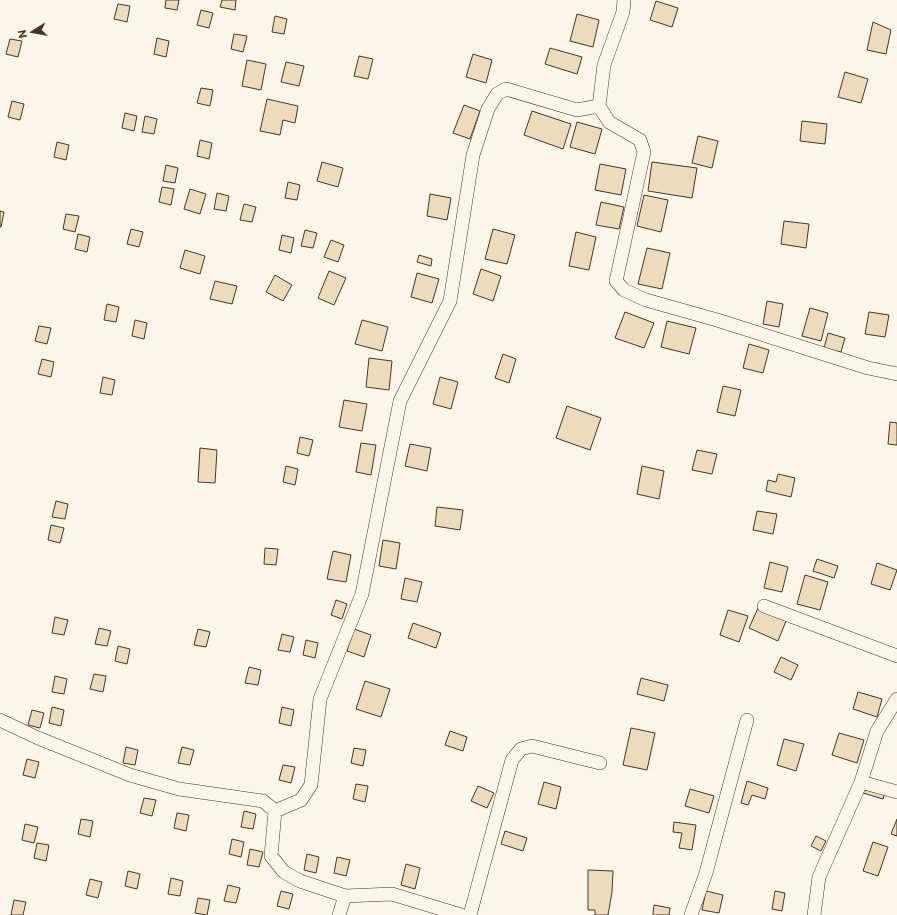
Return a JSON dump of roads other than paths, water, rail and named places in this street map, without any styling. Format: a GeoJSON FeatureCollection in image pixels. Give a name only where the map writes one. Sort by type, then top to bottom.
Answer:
{"type":"FeatureCollection","features":[{"type":"Feature","properties":{"kind":"street"},"geometry":{"type":"LineString","coordinates":[[624,0],[623,12],[604,65],[600,106],[609,122],[640,140],[644,152],[616,281],[624,290],[646,300],[717,320],[868,368],[897,374]]}},
{"type":"Feature","properties":{"kind":"street"},"geometry":{"type":"LineString","coordinates":[[275,811],[301,800],[311,785],[320,699],[362,594],[400,401],[450,301],[473,155],[488,109],[497,94],[506,89],[577,110],[600,106]]}},
{"type":"Feature","properties":{"kind":"street"},"geometry":{"type":"LineString","coordinates":[[764,606],[897,656]]}},
{"type":"Feature","properties":{"kind":"street"},"geometry":{"type":"LineString","coordinates":[[814,915],[819,877],[861,782],[877,731],[897,699]]}},
{"type":"Feature","properties":{"kind":"street"},"geometry":{"type":"LineString","coordinates":[[0,720],[38,738],[130,775],[179,789],[263,801],[275,811]]}},
{"type":"Feature","properties":{"kind":"street"},"geometry":{"type":"LineString","coordinates":[[692,915],[706,873],[747,720]]}},
{"type":"Feature","properties":{"kind":"street"},"geometry":{"type":"LineString","coordinates":[[470,915],[512,760],[521,749],[532,746],[600,763]]}},
{"type":"Feature","properties":{"kind":"street"},"geometry":{"type":"LineString","coordinates":[[861,782],[897,792]]}},
{"type":"Feature","properties":{"kind":"street"},"geometry":{"type":"LineString","coordinates":[[275,811],[271,856],[284,872],[300,881],[345,896],[392,894],[461,915]]}},
{"type":"Feature","properties":{"kind":"street"},"geometry":{"type":"LineString","coordinates":[[339,915],[345,896]]}}]}
